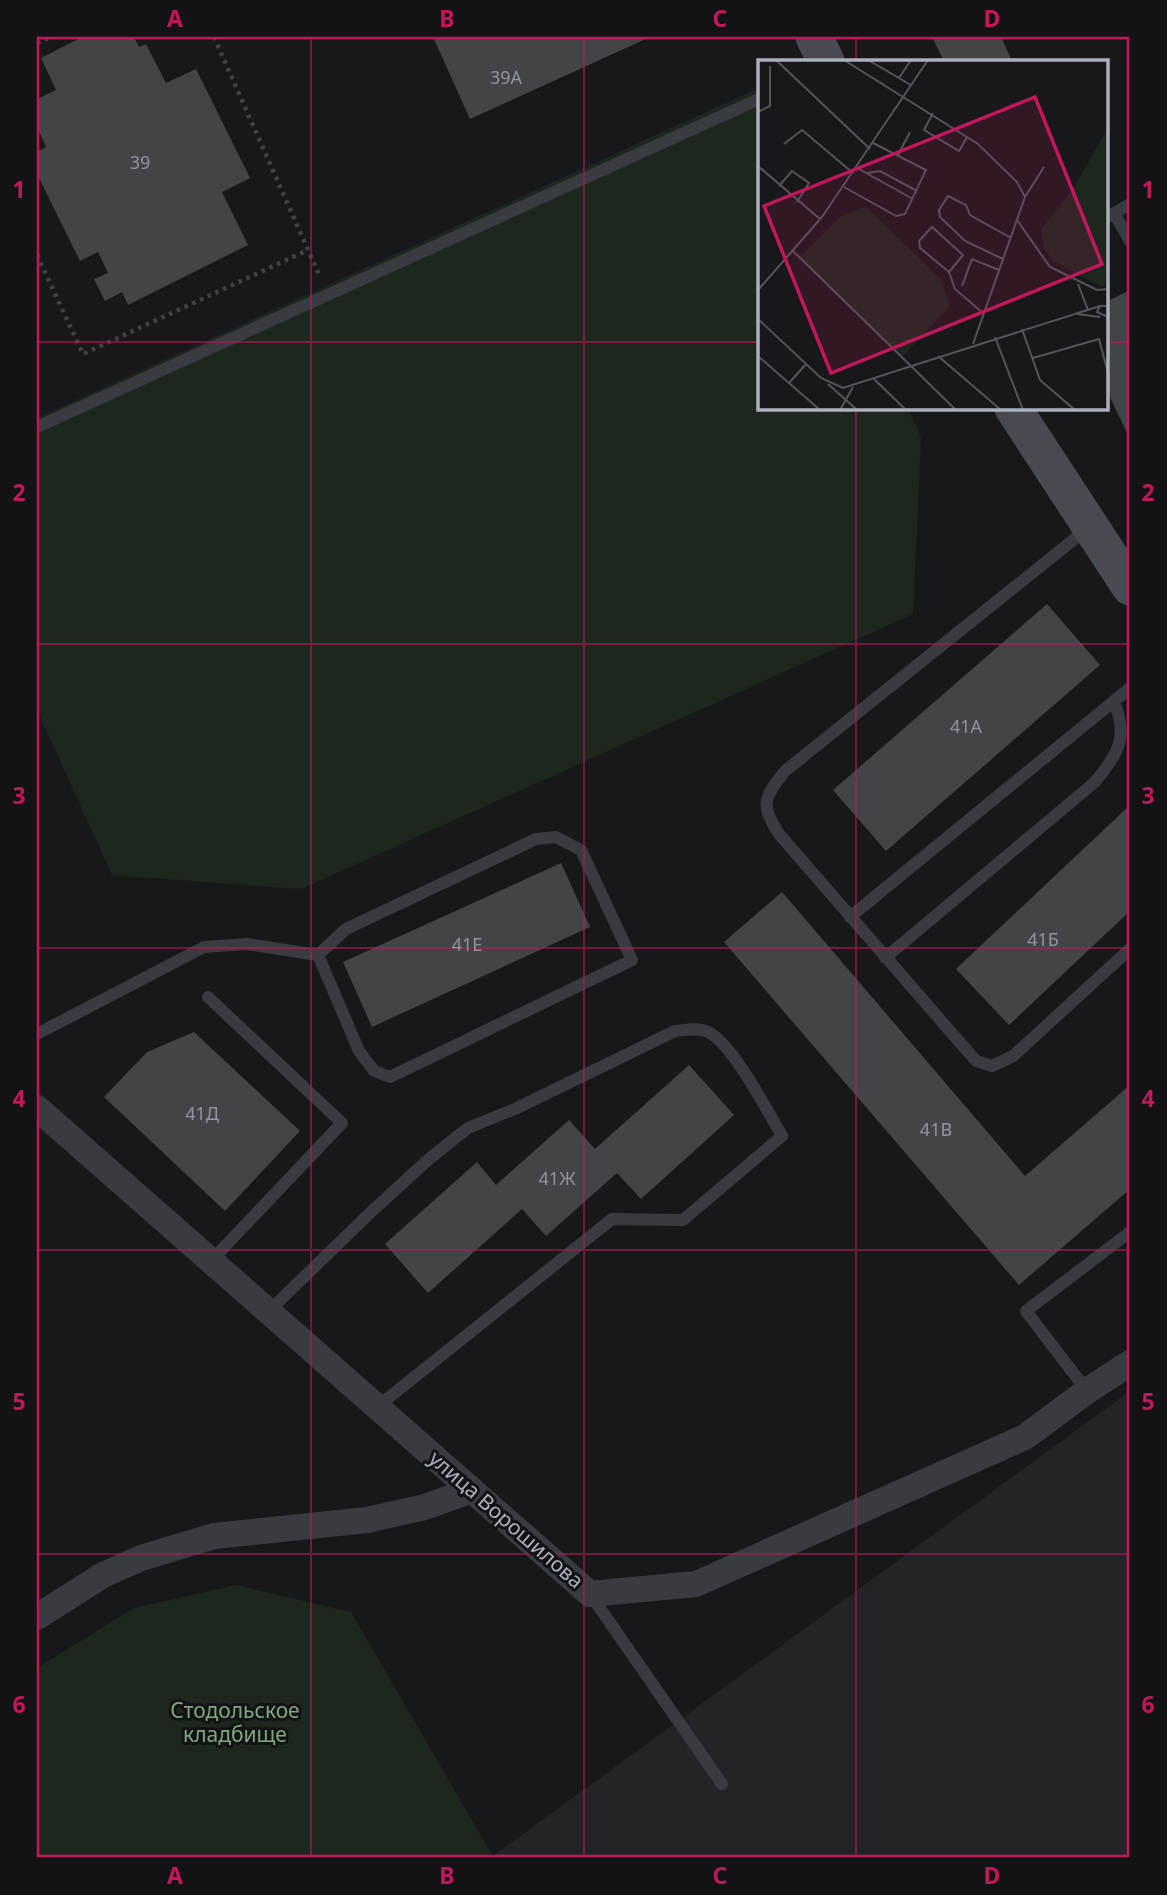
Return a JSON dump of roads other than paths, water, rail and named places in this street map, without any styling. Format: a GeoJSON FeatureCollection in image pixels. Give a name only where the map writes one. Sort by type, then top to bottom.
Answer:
{"type":"FeatureCollection","features":[{"type":"Feature","properties":{"kind":"street"},"geometry":{"type":"LineString","coordinates":[[814,37],[826,60]]}},
{"type":"Feature","properties":{"kind":"street"},"geometry":{"type":"LineString","coordinates":[[1014,410],[1130,587]]}},
{"type":"Feature","properties":{"kind":"street","name":"улица Ворошилова"},"geometry":{"type":"LineString","coordinates":[[37,1108],[590,1594],[696,1584],[1025,1437],[1130,1363]]}},
{"type":"Feature","properties":{"kind":"street"},"geometry":{"type":"LineString","coordinates":[[37,1617],[103,1575],[141,1558],[214,1536],[367,1520],[425,1507],[472,1490]]}},
{"type":"Feature","properties":{"kind":"lane"},"geometry":{"type":"LineString","coordinates":[[37,427],[758,99]]}},
{"type":"Feature","properties":{"kind":"lane"},"geometry":{"type":"LineString","coordinates":[[1130,204],[1110,215],[1130,241]]}},
{"type":"Feature","properties":{"kind":"lane"},"geometry":{"type":"LineString","coordinates":[[1090,527],[785,771],[767,794],[767,816],[779,834],[976,1061],[992,1066],[1013,1056],[1130,949]]}},
{"type":"Feature","properties":{"kind":"lane"},"geometry":{"type":"LineString","coordinates":[[850,916],[1130,688]]}},
{"type":"Feature","properties":{"kind":"lane"},"geometry":{"type":"LineString","coordinates":[[886,958],[1096,782],[1114,759],[1122,739],[1114,702]]}},
{"type":"Feature","properties":{"kind":"lane"},"geometry":{"type":"LineString","coordinates":[[556,837],[581,850],[632,960],[390,1077],[374,1071],[359,1051],[318,955],[346,929],[536,839],[556,837]]}},
{"type":"Feature","properties":{"kind":"lane"},"geometry":{"type":"LineString","coordinates":[[37,1034],[204,947],[247,944],[318,955]]}},
{"type":"Feature","properties":{"kind":"lane"},"geometry":{"type":"LineString","coordinates":[[208,997],[342,1123],[211,1261]]}},
{"type":"Feature","properties":{"kind":"lane"},"geometry":{"type":"LineString","coordinates":[[269,1311],[372,1211],[468,1128],[517,1108],[675,1031],[692,1029],[708,1032],[719,1041],[742,1069],[782,1136],[683,1220],[612,1219],[377,1407]]}},
{"type":"Feature","properties":{"kind":"lane"},"geometry":{"type":"LineString","coordinates":[[1087,1391],[1026,1311],[1130,1232]]}},
{"type":"Feature","properties":{"kind":"lane"},"geometry":{"type":"LineString","coordinates":[[590,1594],[722,1784]]}},
{"type":"Feature","properties":{"kind":"park label","name":"Стодольское кладбище"},"geometry":{"type":"Point","coordinates":[235,1723]}}]}
